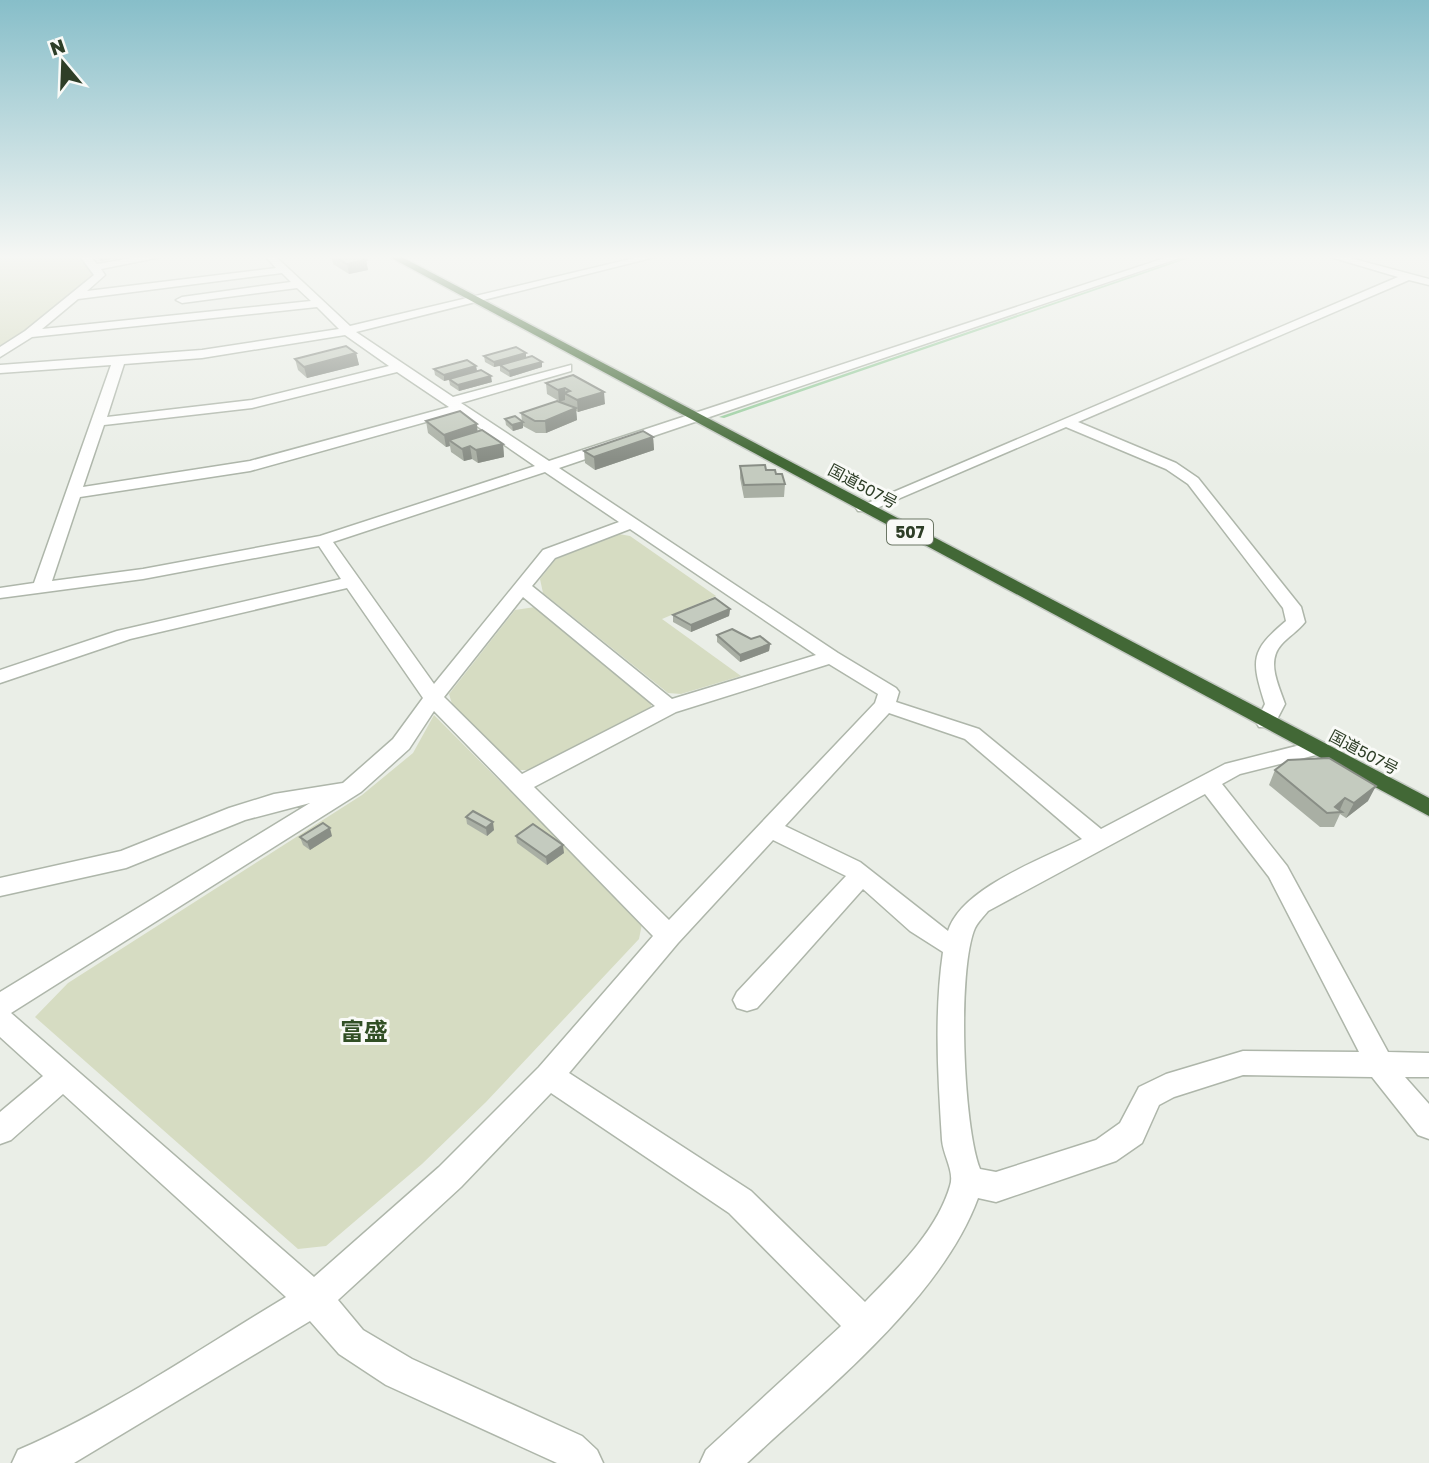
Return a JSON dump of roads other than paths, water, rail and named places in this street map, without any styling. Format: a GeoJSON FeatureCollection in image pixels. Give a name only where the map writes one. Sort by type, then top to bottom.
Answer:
{"type":"FeatureCollection","features":[{"type":"Feature","properties":{"kind":"highway","name":"国道507号"},"geometry":{"type":"LineString","coordinates":[[521,323],[1429,808]]}},
{"type":"Feature","properties":{"kind":"street"},"geometry":{"type":"LineString","coordinates":[[0,353],[42,323]]}},
{"type":"Feature","properties":{"kind":"street"},"geometry":{"type":"LineString","coordinates":[[29,334],[132,323]]}},
{"type":"Feature","properties":{"kind":"street"},"geometry":{"type":"LineString","coordinates":[[31,1463],[59,1451],[145,1402],[313,1299],[450,1177],[549,1076],[669,936],[886,705],[889,692],[831,657],[398,368],[338,323]]}},
{"type":"Feature","properties":{"kind":"street"},"geometry":{"type":"LineString","coordinates":[[0,369],[237,350],[348,332],[383,323]]}},
{"type":"Feature","properties":{"kind":"street"},"geometry":{"type":"LineString","coordinates":[[0,593],[238,558],[323,540],[978,323]]}},
{"type":"Feature","properties":{"kind":"street"},"geometry":{"type":"LineString","coordinates":[[864,508],[1298,323]]}},
{"type":"Feature","properties":{"kind":"street"},"geometry":{"type":"LineString","coordinates":[[40,588],[119,360]]}},
{"type":"Feature","properties":{"kind":"street"},"geometry":{"type":"LineString","coordinates":[[96,422],[252,404],[398,368]]}},
{"type":"Feature","properties":{"kind":"street"},"geometry":{"type":"LineString","coordinates":[[71,493],[174,481],[326,449],[566,368]]}},
{"type":"Feature","properties":{"kind":"street"},"geometry":{"type":"LineString","coordinates":[[536,377],[554,388]]}},
{"type":"Feature","properties":{"kind":"street"},"geometry":{"type":"LineString","coordinates":[[1065,422],[1171,466],[1192,481],[1292,607],[1296,622],[1265,647],[1262,664],[1275,704],[1266,722]]}},
{"type":"Feature","properties":{"kind":"street"},"geometry":{"type":"LineString","coordinates":[[0,1006],[353,788],[401,744],[433,698],[549,554],[632,523]]}},
{"type":"Feature","properties":{"kind":"street"},"geometry":{"type":"LineString","coordinates":[[323,540],[433,698],[669,936]]}},
{"type":"Feature","properties":{"kind":"street"},"geometry":{"type":"LineString","coordinates":[[0,677],[124,635],[353,581]]}},
{"type":"Feature","properties":{"kind":"street"},"geometry":{"type":"LineString","coordinates":[[523,588],[669,707]]}},
{"type":"Feature","properties":{"kind":"street"},"geometry":{"type":"LineString","coordinates":[[519,785],[669,707],[831,657]]}},
{"type":"Feature","properties":{"kind":"street"},"geometry":{"type":"LineString","coordinates":[[886,705],[972,734],[1099,840]]}},
{"type":"Feature","properties":{"kind":"street"},"geometry":{"type":"LineString","coordinates":[[719,1463],[865,1326],[943,1239],[960,1209],[968,1181],[959,1153],[954,1078],[957,947],[963,924],[979,904],[1249,763],[1316,748]]}},
{"type":"Feature","properties":{"kind":"street"},"geometry":{"type":"LineString","coordinates":[[1209,782],[1278,872],[1379,1063],[1395,1087],[1429,1125]]}},
{"type":"Feature","properties":{"kind":"street"},"geometry":{"type":"LineString","coordinates":[[0,887],[126,859],[261,806],[353,788]]}},
{"type":"Feature","properties":{"kind":"street"},"geometry":{"type":"LineString","coordinates":[[770,828],[862,875],[922,929],[936,939],[957,947]]}},
{"type":"Feature","properties":{"kind":"street"},"geometry":{"type":"LineString","coordinates":[[747,1000],[862,875]]}},
{"type":"Feature","properties":{"kind":"street"},"geometry":{"type":"LineString","coordinates":[[0,1020],[313,1299],[351,1342],[389,1366],[569,1449],[584,1463]]}},
{"type":"Feature","properties":{"kind":"street"},"geometry":{"type":"LineString","coordinates":[[968,1181],[996,1187],[1105,1151],[1131,1133],[1149,1096],[1166,1087],[1243,1063],[1429,1065]]}},
{"type":"Feature","properties":{"kind":"street"},"geometry":{"type":"LineString","coordinates":[[0,1130],[64,1076]]}},
{"type":"Feature","properties":{"kind":"street"},"geometry":{"type":"LineString","coordinates":[[549,1076],[740,1202],[865,1326]]}},
{"type":"Feature","properties":{"kind":"waterway"},"geometry":{"type":"LineString","coordinates":[[722,417],[996,323]]}},
{"type":"Feature","properties":{"kind":"district","name":"富盛"},"geometry":{"type":"Point","coordinates":[364,1032]}}]}
